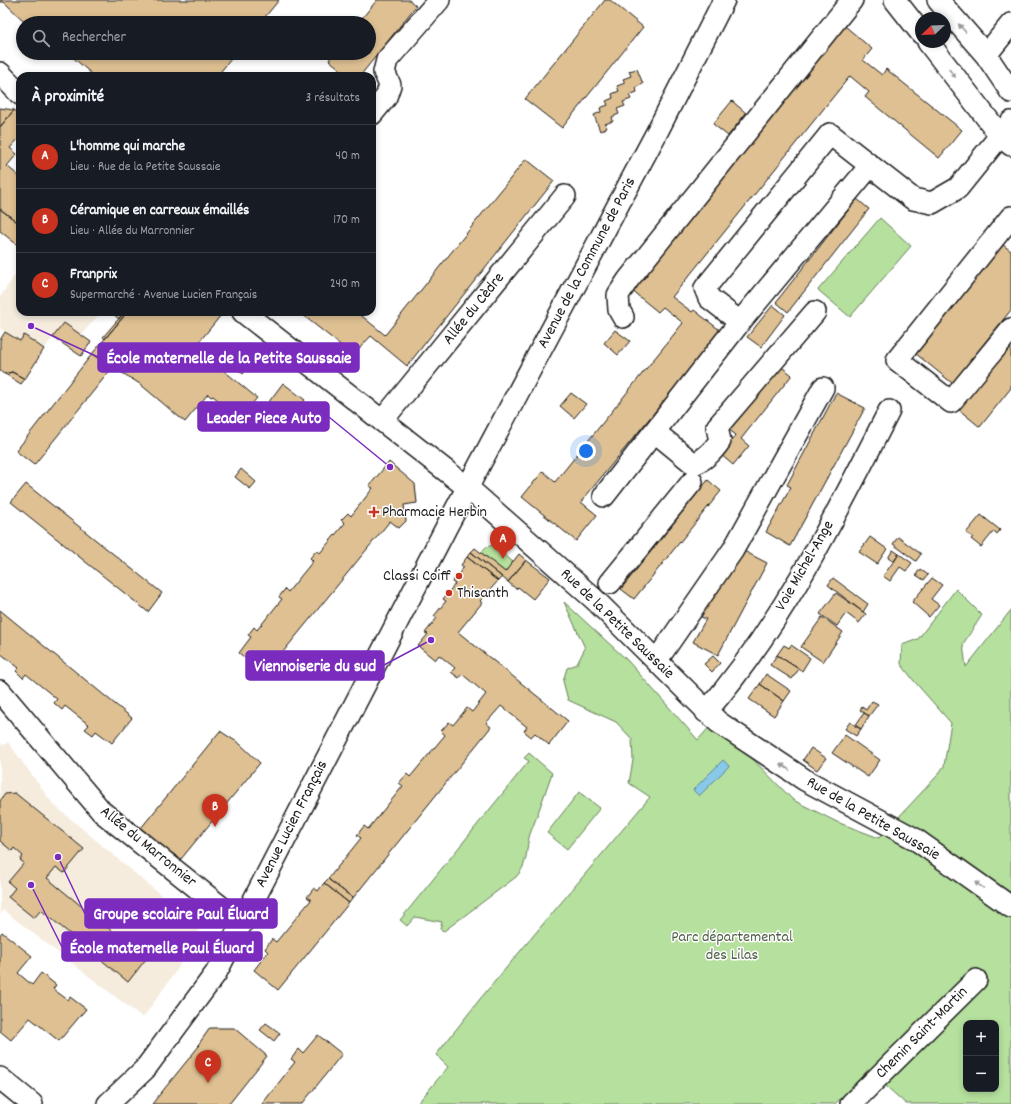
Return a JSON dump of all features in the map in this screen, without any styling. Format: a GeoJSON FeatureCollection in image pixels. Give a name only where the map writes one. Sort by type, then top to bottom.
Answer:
{"type":"FeatureCollection","features":[{"type":"Feature","properties":{"kind":"street"},"geometry":{"type":"LineString","coordinates":[[376,109],[386,97],[390,85],[384,72],[387,60],[439,0]]}},
{"type":"Feature","properties":{"kind":"street","name":"Avenue de la Commune de Paris"},"geometry":{"type":"LineString","coordinates":[[448,524],[468,488],[488,446],[657,132],[724,0]]}},
{"type":"Feature","properties":{"kind":"street"},"geometry":{"type":"LineString","coordinates":[[623,317],[619,310],[618,295],[628,280],[852,0]]}},
{"type":"Feature","properties":{"kind":"street"},"geometry":{"type":"LineString","coordinates":[[895,0],[915,25]]}},
{"type":"Feature","properties":{"kind":"street"},"geometry":{"type":"LineString","coordinates":[[938,0],[986,54],[1011,92]]}},
{"type":"Feature","properties":{"kind":"street"},"geometry":{"type":"LineString","coordinates":[[986,54],[1011,24]]}},
{"type":"Feature","properties":{"kind":"street"},"geometry":{"type":"LineString","coordinates":[[740,322],[709,298],[705,288],[830,134],[913,199],[932,203],[958,188],[1008,134],[933,48]]}},
{"type":"Feature","properties":{"kind":"street"},"geometry":{"type":"LineString","coordinates":[[0,73],[16,90]]}},
{"type":"Feature","properties":{"kind":"street"},"geometry":{"type":"LineString","coordinates":[[604,496],[740,322],[870,166]]}},
{"type":"Feature","properties":{"kind":"street","name":"Allée du Cèdre"},"geometry":{"type":"LineString","coordinates":[[382,421],[565,196]]}},
{"type":"Feature","properties":{"kind":"street"},"geometry":{"type":"LineString","coordinates":[[1011,217],[897,360],[951,402],[1011,329]]}},
{"type":"Feature","properties":{"kind":"street"},"geometry":{"type":"LineString","coordinates":[[655,432],[694,464],[703,460],[714,450],[720,441],[717,427],[815,312]]}},
{"type":"Feature","properties":{"kind":"street","name":"Rue de la Petite Saussaie"},"geometry":{"type":"LineString","coordinates":[[248,316],[468,488],[594,599],[657,660],[706,712],[730,731],[805,780],[915,839],[1011,907]]}},
{"type":"Feature","properties":{"kind":"street"},"geometry":{"type":"LineString","coordinates":[[657,660],[733,550],[823,388]]}},
{"type":"Feature","properties":{"kind":"street","name":"Voie Michel-Ange"},"geometry":{"type":"LineString","coordinates":[[706,712],[734,680],[791,594],[889,411]]}},
{"type":"Feature","properties":{"kind":"street"},"geometry":{"type":"LineString","coordinates":[[610,583],[692,482]]}},
{"type":"Feature","properties":{"kind":"street","name":"Avenue Lucien Français"},"geometry":{"type":"LineString","coordinates":[[108,1104],[145,1068],[196,1002],[216,973],[448,524]]}},
{"type":"Feature","properties":{"kind":"street","name":"Allée du Marronnier"},"geometry":{"type":"LineString","coordinates":[[0,691],[6,696],[102,812],[241,923]]}},
{"type":"Feature","properties":{"kind":"street","name":"Chemin Saint-Martin"},"geometry":{"type":"LineString","coordinates":[[850,1104],[976,980]]}},
{"type":"Feature","properties":{"kind":"street"},"geometry":{"type":"LineString","coordinates":[[0,1078],[32,1104]]}},
{"type":"Feature","properties":{"kind":"shaded area"},"geometry":{"type":"Polygon","coordinates":[[[16,274],[16,316],[98,316],[81,335],[64,323],[44,349],[21,384],[0,371],[0,340],[5,332],[0,328],[0,297],[16,274]]]}},
{"type":"Feature","properties":{"kind":"shaded area"},"geometry":{"type":"Polygon","coordinates":[[[0,742],[3,746],[8,742],[53,804],[200,928],[178,968],[143,1018],[3,910],[0,914],[0,742]]]}},
{"type":"Feature","properties":{"kind":"green space"},"geometry":{"type":"Polygon","coordinates":[[[880,218],[911,246],[850,317],[818,290],[880,218]]]}},
{"type":"Feature","properties":{"kind":"green space"},"geometry":{"type":"Polygon","coordinates":[[[493,545],[513,562],[505,572],[481,552],[486,547],[493,545]]]}},
{"type":"Feature","properties":{"kind":"green space","name":"Parc départemental des Lilas"},"geometry":{"type":"Polygon","coordinates":[[[956,589],[982,615],[963,644],[966,667],[1011,610],[1011,1104],[906,1104],[868,1070],[835,1104],[417,1104],[448,1067],[436,1055],[480,999],[650,797],[629,783],[633,760],[632,739],[616,722],[568,700],[563,681],[567,668],[577,664],[585,648],[564,602],[627,660],[698,740],[712,724],[733,739],[793,800],[837,822],[879,838],[937,776],[944,766],[951,723],[901,664],[902,645],[918,639],[956,589]]]}},
{"type":"Feature","properties":{"kind":"green space"},"geometry":{"type":"Polygon","coordinates":[[[529,753],[552,773],[528,840],[525,862],[520,872],[516,877],[444,931],[440,929],[442,922],[415,917],[407,926],[400,920],[529,761],[524,758],[529,753]]]}},
{"type":"Feature","properties":{"kind":"green space"},"geometry":{"type":"Polygon","coordinates":[[[579,792],[600,808],[567,849],[547,833],[579,792]]]}},
{"type":"Feature","properties":{"kind":"water"},"geometry":{"type":"Polygon","coordinates":[[[723,760],[729,766],[699,796],[693,790],[723,760]]]}},
{"type":"Feature","properties":{"kind":"building"},"geometry":{"type":"Polygon","coordinates":[[[0,0],[279,0],[266,16],[19,16],[4,2],[0,2],[0,0]]]}},
{"type":"Feature","properties":{"kind":"building"},"geometry":{"type":"Polygon","coordinates":[[[377,0],[409,0],[416,6],[376,56],[376,16],[364,16],[377,0]]]}},
{"type":"Feature","properties":{"kind":"building"},"geometry":{"type":"Polygon","coordinates":[[[605,0],[610,0],[643,27],[562,128],[525,99],[605,0]]]}},
{"type":"Feature","properties":{"kind":"building"},"geometry":{"type":"Polygon","coordinates":[[[845,26],[872,49],[863,60],[882,75],[886,69],[962,130],[939,158],[865,97],[869,92],[850,76],[672,297],[692,312],[694,310],[721,331],[581,502],[597,515],[576,541],[522,497],[543,471],[555,482],[683,323],[663,307],[658,312],[631,290],[845,26]]]}},
{"type":"Feature","properties":{"kind":"building"},"geometry":{"type":"Polygon","coordinates":[[[76,60],[230,60],[220,72],[89,72],[76,60]]]}},
{"type":"Feature","properties":{"kind":"building"},"geometry":{"type":"Polygon","coordinates":[[[329,60],[373,60],[363,72],[344,72],[329,60]]]}},
{"type":"Feature","properties":{"kind":"building"},"geometry":{"type":"Polygon","coordinates":[[[637,69],[643,84],[636,87],[637,92],[629,95],[631,99],[623,102],[625,106],[617,109],[619,114],[612,117],[613,121],[605,124],[607,128],[600,131],[594,115],[601,112],[600,108],[608,105],[606,101],[613,98],[612,94],[619,91],[617,86],[625,83],[623,79],[631,76],[629,71],[637,69]]]}},
{"type":"Feature","properties":{"kind":"building"},"geometry":{"type":"Polygon","coordinates":[[[732,101],[746,113],[728,136],[713,124],[732,101]]]}},
{"type":"Feature","properties":{"kind":"building"},"geometry":{"type":"Polygon","coordinates":[[[0,108],[14,110],[0,127],[0,108]]]}},
{"type":"Feature","properties":{"kind":"building"},"geometry":{"type":"Polygon","coordinates":[[[14,110],[16,111],[16,141],[10,148],[16,153],[16,155],[7,166],[16,174],[16,221],[0,209],[0,127],[14,110]]]}},
{"type":"Feature","properties":{"kind":"building"},"geometry":{"type":"Polygon","coordinates":[[[526,159],[554,181],[407,366],[371,336],[353,355],[304,316],[362,316],[385,335],[526,159]]]}},
{"type":"Feature","properties":{"kind":"building"},"geometry":{"type":"Polygon","coordinates":[[[857,199],[869,209],[788,312],[776,302],[857,199]]]}},
{"type":"Feature","properties":{"kind":"building"},"geometry":{"type":"Polygon","coordinates":[[[0,209],[16,221],[16,244],[0,231],[0,209]]]}},
{"type":"Feature","properties":{"kind":"building"},"geometry":{"type":"Polygon","coordinates":[[[1003,245],[1011,251],[1011,310],[952,383],[915,353],[1003,245]]]}},
{"type":"Feature","properties":{"kind":"building"},"geometry":{"type":"Polygon","coordinates":[[[773,305],[785,315],[761,347],[747,337],[773,305]]]}},
{"type":"Feature","properties":{"kind":"building"},"geometry":{"type":"Polygon","coordinates":[[[121,316],[124,316],[105,339],[103,337],[121,316]]]}},
{"type":"Feature","properties":{"kind":"building"},"geometry":{"type":"Polygon","coordinates":[[[124,316],[220,316],[195,347],[257,398],[240,418],[213,396],[211,397],[208,394],[185,422],[140,384],[92,354],[124,316]]]}},
{"type":"Feature","properties":{"kind":"building"},"geometry":{"type":"Polygon","coordinates":[[[64,323],[91,342],[81,356],[53,337],[64,323]]]}},
{"type":"Feature","properties":{"kind":"building"},"geometry":{"type":"Polygon","coordinates":[[[615,330],[630,341],[618,355],[604,343],[615,330]]]}},
{"type":"Feature","properties":{"kind":"building"},"geometry":{"type":"Polygon","coordinates":[[[5,332],[20,341],[24,335],[44,349],[25,379],[12,372],[4,374],[0,371],[0,340],[5,332]]]}},
{"type":"Feature","properties":{"kind":"building"},"geometry":{"type":"Polygon","coordinates":[[[1011,343],[1011,388],[980,427],[958,409],[1011,343]]]}},
{"type":"Feature","properties":{"kind":"building"},"geometry":{"type":"Polygon","coordinates":[[[239,350],[253,362],[243,374],[229,362],[239,350]]]}},
{"type":"Feature","properties":{"kind":"building"},"geometry":{"type":"Polygon","coordinates":[[[92,354],[112,368],[34,465],[16,451],[92,354]]]}},
{"type":"Feature","properties":{"kind":"building"},"geometry":{"type":"Polygon","coordinates":[[[779,365],[792,375],[741,439],[749,446],[733,465],[720,454],[736,435],[728,429],[779,365]]]}},
{"type":"Feature","properties":{"kind":"building"},"geometry":{"type":"Polygon","coordinates":[[[12,372],[25,379],[21,384],[5,374],[12,372]]]}},
{"type":"Feature","properties":{"kind":"building"},"geometry":{"type":"Polygon","coordinates":[[[283,383],[305,400],[289,420],[268,403],[283,383]]]}},
{"type":"Feature","properties":{"kind":"building"},"geometry":{"type":"Polygon","coordinates":[[[571,393],[586,404],[574,418],[560,406],[571,393]]]}},
{"type":"Feature","properties":{"kind":"building"},"geometry":{"type":"Polygon","coordinates":[[[836,393],[865,408],[790,546],[766,532],[791,487],[787,485],[836,393]]]}},
{"type":"Feature","properties":{"kind":"building"},"geometry":{"type":"Polygon","coordinates":[[[389,462],[415,484],[417,503],[404,505],[406,521],[399,528],[390,521],[265,674],[239,653],[251,637],[248,635],[254,627],[257,630],[282,599],[279,597],[285,589],[288,592],[313,561],[310,558],[316,551],[320,553],[345,523],[341,520],[348,513],[351,516],[373,488],[369,486],[389,462]]]}},
{"type":"Feature","properties":{"kind":"building"},"geometry":{"type":"Polygon","coordinates":[[[241,469],[256,482],[250,489],[235,477],[241,469]]]}},
{"type":"Feature","properties":{"kind":"building"},"geometry":{"type":"Polygon","coordinates":[[[708,480],[721,491],[634,599],[621,589],[708,480]]]}},
{"type":"Feature","properties":{"kind":"building"},"geometry":{"type":"Polygon","coordinates":[[[26,484],[162,593],[148,612],[11,502],[26,484]]]}},
{"type":"Feature","properties":{"kind":"building"},"geometry":{"type":"Polygon","coordinates":[[[981,515],[1000,530],[997,534],[994,531],[981,547],[971,539],[973,537],[966,533],[981,515]]]}},
{"type":"Feature","properties":{"kind":"building"},"geometry":{"type":"Polygon","coordinates":[[[870,537],[887,549],[877,564],[859,552],[870,537]]]}},
{"type":"Feature","properties":{"kind":"building"},"geometry":{"type":"Polygon","coordinates":[[[898,537],[921,554],[916,561],[893,544],[898,537]]]}},
{"type":"Feature","properties":{"kind":"building"},"geometry":{"type":"Polygon","coordinates":[[[475,548],[505,572],[519,554],[526,560],[508,582],[471,552],[475,548]]]}},
{"type":"Feature","properties":{"kind":"building"},"geometry":{"type":"Polygon","coordinates":[[[742,550],[767,563],[718,655],[693,642],[706,619],[701,617],[726,571],[730,573],[742,550]]]}},
{"type":"Feature","properties":{"kind":"building"},"geometry":{"type":"Polygon","coordinates":[[[893,550],[899,554],[894,562],[888,558],[893,550]]]}},
{"type":"Feature","properties":{"kind":"building"},"geometry":{"type":"Polygon","coordinates":[[[471,552],[502,577],[498,581],[467,557],[471,552]]]}},
{"type":"Feature","properties":{"kind":"building"},"geometry":{"type":"Polygon","coordinates":[[[899,554],[912,563],[906,571],[900,567],[890,581],[883,576],[899,554]]]}},
{"type":"Feature","properties":{"kind":"building"},"geometry":{"type":"Polygon","coordinates":[[[467,557],[498,581],[480,601],[482,603],[458,632],[568,721],[549,745],[535,733],[531,737],[524,731],[527,727],[501,706],[486,723],[491,727],[353,898],[328,879],[361,838],[357,835],[364,826],[368,829],[403,786],[399,783],[407,774],[410,777],[445,735],[441,731],[449,722],[453,725],[467,708],[472,712],[486,694],[462,674],[459,678],[451,672],[455,668],[439,655],[435,660],[418,646],[428,634],[425,633],[437,618],[434,616],[446,601],[443,599],[455,584],[452,582],[464,567],[461,565],[467,557]]]}},
{"type":"Feature","properties":{"kind":"building"},"geometry":{"type":"Polygon","coordinates":[[[526,560],[550,578],[533,599],[518,587],[516,589],[508,582],[526,560]]]}},
{"type":"Feature","properties":{"kind":"building"},"geometry":{"type":"Polygon","coordinates":[[[920,569],[928,575],[924,580],[916,575],[920,569]]]}},
{"type":"Feature","properties":{"kind":"building"},"geometry":{"type":"Polygon","coordinates":[[[833,578],[868,604],[863,612],[828,585],[833,578]]]}},
{"type":"Feature","properties":{"kind":"building"},"geometry":{"type":"Polygon","coordinates":[[[932,578],[942,585],[931,599],[939,605],[929,617],[912,602],[932,578]]]}},
{"type":"Feature","properties":{"kind":"building"},"geometry":{"type":"Polygon","coordinates":[[[836,593],[866,614],[859,623],[846,613],[837,626],[820,614],[836,593]]]}},
{"type":"Feature","properties":{"kind":"building"},"geometry":{"type":"Polygon","coordinates":[[[0,610],[132,718],[112,743],[96,731],[93,735],[85,729],[89,725],[65,706],[62,710],[54,703],[57,699],[26,674],[23,678],[16,671],[19,668],[0,653],[0,610]]]}},
{"type":"Feature","properties":{"kind":"building"},"geometry":{"type":"Polygon","coordinates":[[[822,617],[843,632],[823,662],[801,647],[822,617]]]}},
{"type":"Feature","properties":{"kind":"building"},"geometry":{"type":"Polygon","coordinates":[[[784,645],[789,648],[791,645],[810,658],[802,671],[777,655],[784,645]]]}},
{"type":"Feature","properties":{"kind":"building"},"geometry":{"type":"Polygon","coordinates":[[[777,655],[799,669],[792,679],[770,665],[777,655]]]}},
{"type":"Feature","properties":{"kind":"building"},"geometry":{"type":"Polygon","coordinates":[[[713,656],[720,663],[712,672],[704,664],[713,656]]]}},
{"type":"Feature","properties":{"kind":"building"},"geometry":{"type":"Polygon","coordinates":[[[766,674],[791,691],[784,701],[760,684],[766,674]]]}},
{"type":"Feature","properties":{"kind":"building"},"geometry":{"type":"Polygon","coordinates":[[[760,684],[784,701],[774,716],[749,699],[760,684]]]}},
{"type":"Feature","properties":{"kind":"building"},"geometry":{"type":"Polygon","coordinates":[[[872,701],[878,704],[869,716],[860,710],[862,707],[866,710],[872,701]]]}},
{"type":"Feature","properties":{"kind":"building"},"geometry":{"type":"Polygon","coordinates":[[[864,713],[869,716],[861,729],[855,726],[864,713]]]}},
{"type":"Feature","properties":{"kind":"building"},"geometry":{"type":"Polygon","coordinates":[[[850,722],[861,729],[856,736],[845,729],[850,722]]]}},
{"type":"Feature","properties":{"kind":"building"},"geometry":{"type":"Polygon","coordinates":[[[220,731],[240,744],[260,763],[181,859],[159,845],[141,828],[220,731]]]}},
{"type":"Feature","properties":{"kind":"building"},"geometry":{"type":"Polygon","coordinates":[[[845,735],[880,760],[868,777],[832,753],[845,735]]]}},
{"type":"Feature","properties":{"kind":"building"},"geometry":{"type":"Polygon","coordinates":[[[811,748],[826,758],[817,770],[803,760],[811,748]]]}},
{"type":"Feature","properties":{"kind":"building"},"geometry":{"type":"Polygon","coordinates":[[[15,793],[84,849],[64,873],[56,867],[47,878],[146,959],[128,982],[41,910],[34,918],[8,897],[15,888],[8,882],[24,863],[20,860],[23,856],[14,848],[12,851],[0,841],[0,801],[5,794],[15,793]]]}},
{"type":"Feature","properties":{"kind":"building"},"geometry":{"type":"Polygon","coordinates":[[[328,879],[353,898],[349,903],[324,883],[328,879]]]}},
{"type":"Feature","properties":{"kind":"building"},"geometry":{"type":"Polygon","coordinates":[[[324,883],[349,903],[278,990],[254,970],[268,952],[265,949],[272,939],[276,942],[311,900],[307,897],[314,888],[318,891],[324,883]]]}},
{"type":"Feature","properties":{"kind":"building"},"geometry":{"type":"Polygon","coordinates":[[[2,932],[32,956],[18,973],[32,985],[41,973],[56,985],[53,989],[68,1000],[70,997],[86,1009],[59,1041],[30,1018],[11,1040],[0,1031],[0,935],[2,932]]]}},
{"type":"Feature","properties":{"kind":"building"},"geometry":{"type":"Polygon","coordinates":[[[266,1023],[280,1033],[274,1041],[260,1030],[266,1023]]]}},
{"type":"Feature","properties":{"kind":"building"},"geometry":{"type":"Polygon","coordinates":[[[210,1028],[234,1028],[267,1056],[229,1104],[152,1104],[199,1046],[198,1045],[210,1028]]]}},
{"type":"Feature","properties":{"kind":"building"},"geometry":{"type":"Polygon","coordinates":[[[318,1035],[342,1054],[302,1104],[262,1104],[295,1062],[291,1059],[299,1049],[303,1053],[318,1035]]]}},
{"type":"Feature","properties":{"kind":"place","name":"École maternelle de la Petite Saussaie"},"geometry":{"type":"Point","coordinates":[31,326]}},
{"type":"Feature","properties":{"kind":"place","name":"Leader Piece Auto"},"geometry":{"type":"Point","coordinates":[390,467]}},
{"type":"Feature","properties":{"kind":"place","name":"Pharmacie Herbin"},"geometry":{"type":"Point","coordinates":[374,512]}},
{"type":"Feature","properties":{"kind":"place","name":"L'homme qui marche"},"geometry":{"type":"Point","coordinates":[503,559]}},
{"type":"Feature","properties":{"kind":"place","name":"Classi Coiff"},"geometry":{"type":"Point","coordinates":[459,576]}},
{"type":"Feature","properties":{"kind":"place","name":"Thisanth"},"geometry":{"type":"Point","coordinates":[449,593]}},
{"type":"Feature","properties":{"kind":"place","name":"Viennoiserie du sud"},"geometry":{"type":"Point","coordinates":[431,640]}},
{"type":"Feature","properties":{"kind":"place","name":"Céramique en carreaux émaillés"},"geometry":{"type":"Point","coordinates":[215,827]}},
{"type":"Feature","properties":{"kind":"place","name":"Groupe scolaire Paul Éluard"},"geometry":{"type":"Point","coordinates":[58,857]}},
{"type":"Feature","properties":{"kind":"place","name":"École maternelle Paul Éluard"},"geometry":{"type":"Point","coordinates":[31,885]}},
{"type":"Feature","properties":{"kind":"place","name":"Franprix"},"geometry":{"type":"Point","coordinates":[208,1083]}}]}
